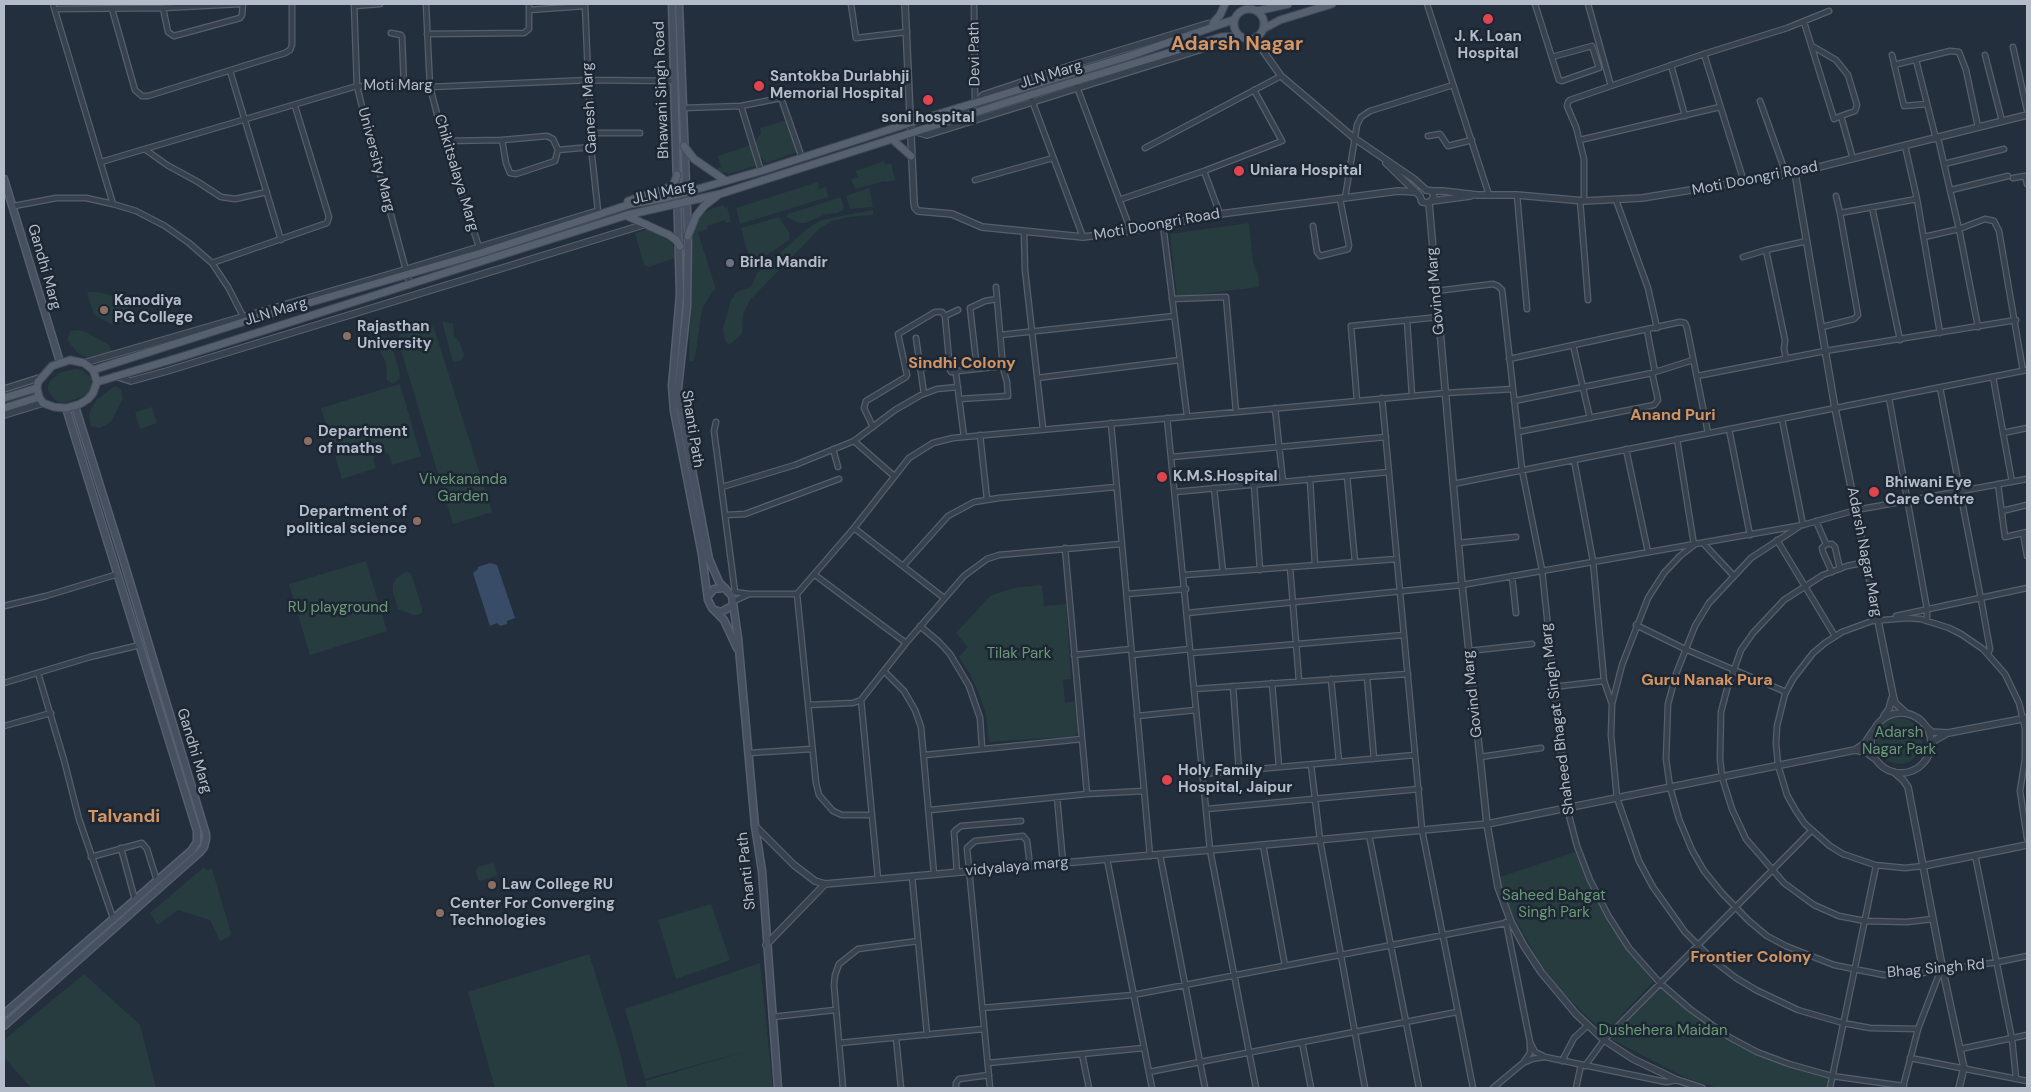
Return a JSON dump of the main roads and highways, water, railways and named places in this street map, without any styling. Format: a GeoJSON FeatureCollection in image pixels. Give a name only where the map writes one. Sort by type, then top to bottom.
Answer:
{"type":"FeatureCollection","features":[{"type":"Feature","properties":{"kind":"main road","name":"Bhawani Singh Road"},"geometry":{"type":"LineString","coordinates":[[672,4],[677,205]]}},
{"type":"Feature","properties":{"kind":"main road","name":"Bhawani Singh Road"},"geometry":{"type":"LineString","coordinates":[[678,4],[688,202],[687,306],[678,388],[679,401],[709,559],[719,582],[730,590]]}},
{"type":"Feature","properties":{"kind":"main road"},"geometry":{"type":"LineString","coordinates":[[1213,23],[1220,15],[1225,4]]}},
{"type":"Feature","properties":{"kind":"main road"},"geometry":{"type":"LineString","coordinates":[[1257,10],[1263,18],[1261,34],[1254,38],[1245,39],[1234,29],[1234,20],[1240,7],[1257,10],[1288,4]]}},
{"type":"Feature","properties":{"kind":"main road"},"geometry":{"type":"LineString","coordinates":[[1263,29],[1280,20],[1332,4]]}},
{"type":"Feature","properties":{"kind":"main road","name":"JLN Marg"},"geometry":{"type":"LineString","coordinates":[[93,370],[245,319],[406,273],[597,213],[677,195],[761,171],[1126,57],[1234,20]]}},
{"type":"Feature","properties":{"kind":"main road","name":"JLN Marg"},"geometry":{"type":"LineString","coordinates":[[97,382],[627,216],[719,194],[1225,37],[1240,36]]}},
{"type":"Feature","properties":{"kind":"main road"},"geometry":{"type":"LineString","coordinates":[[893,140],[911,156]]}},
{"type":"Feature","properties":{"kind":"main road"},"geometry":{"type":"LineString","coordinates":[[684,146],[694,158],[726,181]]}},
{"type":"Feature","properties":{"kind":"main road"},"geometry":{"type":"LineString","coordinates":[[597,213],[673,186],[677,175]]}},
{"type":"Feature","properties":{"kind":"main road","name":"Gandhi Marg"},"geometry":{"type":"LineString","coordinates":[[4,179],[14,206],[60,362]]}},
{"type":"Feature","properties":{"kind":"main road"},"geometry":{"type":"LineString","coordinates":[[688,236],[696,216],[704,206],[719,194]]}},
{"type":"Feature","properties":{"kind":"main road","name":"Shanti Path"},"geometry":{"type":"LineString","coordinates":[[677,205],[680,246],[680,296],[672,395],[708,596]]}},
{"type":"Feature","properties":{"kind":"main road"},"geometry":{"type":"LineString","coordinates":[[627,216],[669,235],[680,246]]}},
{"type":"Feature","properties":{"kind":"main road"},"geometry":{"type":"LineString","coordinates":[[4,408],[41,400],[54,407],[66,408],[75,406],[88,399],[97,382],[93,370],[84,363],[70,360],[52,366],[42,377],[37,388],[41,400]]}},
{"type":"Feature","properties":{"kind":"main road"},"geometry":{"type":"LineString","coordinates":[[4,398],[37,388]]}},
{"type":"Feature","properties":{"kind":"main road","name":"Gandhi Marg"},"geometry":{"type":"LineString","coordinates":[[4,1026],[199,854],[204,847],[206,839],[123,558],[75,406]]}},
{"type":"Feature","properties":{"kind":"main road","name":"Gandhi Marg"},"geometry":{"type":"LineString","coordinates":[[4,1014],[191,851],[197,842],[197,831],[66,408]]}},
{"type":"Feature","properties":{"kind":"main road"},"geometry":{"type":"LineString","coordinates":[[715,610],[721,612],[732,604],[730,590],[714,589],[708,596],[710,604],[715,610],[724,620],[738,651]]}},
{"type":"Feature","properties":{"kind":"main road","name":"Shanti Path"},"geometry":{"type":"LineString","coordinates":[[732,604],[738,638],[755,826],[762,871],[778,1088]]}},
{"type":"Feature","properties":{"kind":"water"},"geometry":{"type":"Polygon","coordinates":[[[490,563],[497,565],[515,618],[507,621],[507,624],[500,626],[497,623],[490,626],[473,573],[478,567],[490,563]]]}},
{"type":"Feature","properties":{"kind":"place","name":"J. K. Loan Hospital"},"geometry":{"type":"Point","coordinates":[1488,19]}},
{"type":"Feature","properties":{"kind":"place","name":"Santokba Durlabhji Memorial Hospital"},"geometry":{"type":"Point","coordinates":[759,86]}},
{"type":"Feature","properties":{"kind":"place","name":"soni hospital"},"geometry":{"type":"Point","coordinates":[928,100]}},
{"type":"Feature","properties":{"kind":"place","name":"Uniara Hospital"},"geometry":{"type":"Point","coordinates":[1239,171]}},
{"type":"Feature","properties":{"kind":"place","name":"Birla Mandir"},"geometry":{"type":"Point","coordinates":[730,263]}},
{"type":"Feature","properties":{"kind":"place","name":"Kanodiya PG College"},"geometry":{"type":"Point","coordinates":[104,310]}},
{"type":"Feature","properties":{"kind":"place","name":"Rajasthan University"},"geometry":{"type":"Point","coordinates":[347,336]}},
{"type":"Feature","properties":{"kind":"place","name":"Department of maths"},"geometry":{"type":"Point","coordinates":[308,441]}},
{"type":"Feature","properties":{"kind":"place","name":"K.M.S.Hospital"},"geometry":{"type":"Point","coordinates":[1162,477]}},
{"type":"Feature","properties":{"kind":"place","name":"Bhiwani Eye Care Centre"},"geometry":{"type":"Point","coordinates":[1874,492]}},
{"type":"Feature","properties":{"kind":"place","name":"Department of political science"},"geometry":{"type":"Point","coordinates":[417,521]}},
{"type":"Feature","properties":{"kind":"place","name":"Holy Family Hospital, Jaipur"},"geometry":{"type":"Point","coordinates":[1167,780]}},
{"type":"Feature","properties":{"kind":"place","name":"Law College RU"},"geometry":{"type":"Point","coordinates":[492,885]}},
{"type":"Feature","properties":{"kind":"place","name":"Center For Converging Technologies"},"geometry":{"type":"Point","coordinates":[440,913]}},
{"type":"Feature","properties":{"kind":"district","name":"Adarsh Nagar"},"geometry":{"type":"Point","coordinates":[1237,45]}},
{"type":"Feature","properties":{"kind":"district","name":"Sindhi Colony"},"geometry":{"type":"Point","coordinates":[962,364]}},
{"type":"Feature","properties":{"kind":"district","name":"Anand Puri"},"geometry":{"type":"Point","coordinates":[1673,416]}},
{"type":"Feature","properties":{"kind":"district","name":"Guru Nanak Pura"},"geometry":{"type":"Point","coordinates":[1707,681]}},
{"type":"Feature","properties":{"kind":"district","name":"Talvandi"},"geometry":{"type":"Point","coordinates":[124,817]}},
{"type":"Feature","properties":{"kind":"district","name":"Frontier Colony"},"geometry":{"type":"Point","coordinates":[1751,958]}},
{"type":"Feature","properties":{"kind":"park label","name":"Vivekananda Garden"},"geometry":{"type":"Point","coordinates":[463,488]}},
{"type":"Feature","properties":{"kind":"park label","name":"RU playground"},"geometry":{"type":"Point","coordinates":[338,608]}},
{"type":"Feature","properties":{"kind":"park label","name":"Tilak Park"},"geometry":{"type":"Point","coordinates":[1019,654]}},
{"type":"Feature","properties":{"kind":"park label","name":"Adarsh Nagar Park"},"geometry":{"type":"Point","coordinates":[1899,742]}},
{"type":"Feature","properties":{"kind":"park label","name":"Saheed Bahgat Singh Park"},"geometry":{"type":"Point","coordinates":[1554,904]}},
{"type":"Feature","properties":{"kind":"park label","name":"Dushehera Maidan"},"geometry":{"type":"Point","coordinates":[1663,1031]}}]}
